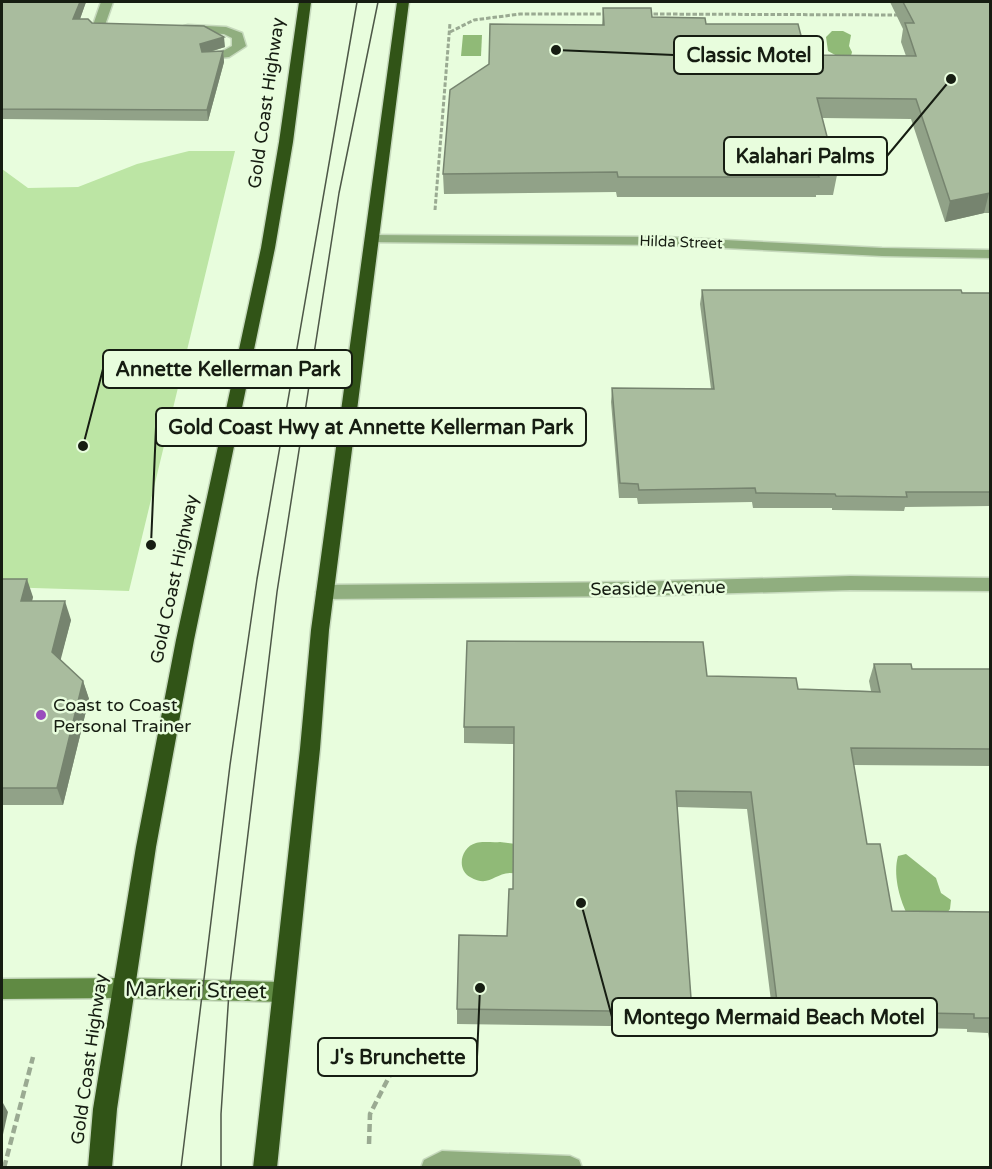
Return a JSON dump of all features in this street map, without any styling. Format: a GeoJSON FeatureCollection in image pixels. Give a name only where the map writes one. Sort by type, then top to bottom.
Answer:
{"type":"FeatureCollection","features":[{"type":"Feature","properties":{"kind":"highway","name":"Gold Coast Highway"},"geometry":{"type":"LineString","coordinates":[[100,1167],[100,1140],[146,848],[185,640],[268,248],[286,142],[305,2]]}},
{"type":"Feature","properties":{"kind":"highway"},"geometry":{"type":"LineString","coordinates":[[265,1167],[325,592],[403,2]]}},
{"type":"Feature","properties":{"kind":"main road","name":"Markeri Street"},"geometry":{"type":"LineString","coordinates":[[2,990],[123,988],[283,992]]}},
{"type":"Feature","properties":{"kind":"street"},"geometry":{"type":"LineString","coordinates":[[107,2],[98,28],[130,29]]}},
{"type":"Feature","properties":{"kind":"street"},"geometry":{"type":"LineString","coordinates":[[173,29],[218,30],[238,36],[240,45],[236,50],[220,57],[208,57]]}},
{"type":"Feature","properties":{"kind":"street","name":"Hilda Street"},"geometry":{"type":"LineString","coordinates":[[372,239],[666,241],[882,252],[990,254]]}},
{"type":"Feature","properties":{"kind":"street","name":"Seaside Avenue"},"geometry":{"type":"LineString","coordinates":[[325,592],[619,589],[850,583],[990,585]]}},
{"type":"Feature","properties":{"kind":"street"},"geometry":{"type":"LineString","coordinates":[[437,1165],[570,1167]]}},
{"type":"Feature","properties":{"kind":"path"},"geometry":{"type":"LineString","coordinates":[[449,32],[474,20],[520,14],[612,14]]}},
{"type":"Feature","properties":{"kind":"path"},"geometry":{"type":"LineString","coordinates":[[648,14],[908,15]]}},
{"type":"Feature","properties":{"kind":"path"},"geometry":{"type":"LineString","coordinates":[[440,214],[435,210],[450,23]]}},
{"type":"Feature","properties":{"kind":"path"},"geometry":{"type":"LineString","coordinates":[[4,1167],[33,1057]]}},
{"type":"Feature","properties":{"kind":"path"},"geometry":{"type":"LineString","coordinates":[[369,1144],[370,1114],[393,1069]]}},
{"type":"Feature","properties":{"kind":"shaded area"},"geometry":{"type":"Polygon","coordinates":[[[832,31],[843,31],[851,35],[849,46],[851,56],[837,56],[828,51],[826,37],[832,31]]]}},
{"type":"Feature","properties":{"kind":"shaded area"},"geometry":{"type":"Polygon","coordinates":[[[463,35],[482,35],[481,56],[461,56],[463,35]]]}},
{"type":"Feature","properties":{"kind":"shaded area"},"geometry":{"type":"Polygon","coordinates":[[[189,151],[235,151],[129,591],[2,587],[2,169],[28,188],[78,187],[137,164],[189,151]]]}},
{"type":"Feature","properties":{"kind":"shaded area"},"geometry":{"type":"Polygon","coordinates":[[[479,842],[524,845],[524,876],[510,873],[487,881],[470,877],[462,864],[462,858],[467,849],[479,842]]]}},
{"type":"Feature","properties":{"kind":"shaded area"},"geometry":{"type":"Polygon","coordinates":[[[906,854],[936,878],[941,893],[951,900],[947,913],[907,914],[899,893],[896,870],[898,856],[906,854]]]}},
{"type":"Feature","properties":{"kind":"building"},"geometry":{"type":"Polygon","coordinates":[[[2,2],[80,2],[73,19],[88,19],[92,23],[204,26],[224,37],[200,44],[202,52],[223,51],[207,110],[2,109],[2,2]]]}},
{"type":"Feature","properties":{"kind":"building"},"geometry":{"type":"Polygon","coordinates":[[[903,2],[990,2],[990,193],[950,201],[916,99],[817,98],[837,175],[818,175],[819,177],[618,177],[617,172],[443,174],[450,90],[489,64],[490,24],[604,25],[603,8],[651,8],[652,17],[705,18],[706,24],[798,24],[806,55],[916,56],[905,23],[914,23],[903,2]]]}},
{"type":"Feature","properties":{"kind":"building"},"geometry":{"type":"Polygon","coordinates":[[[702,290],[961,290],[962,293],[990,293],[990,492],[906,492],[907,497],[836,496],[835,494],[756,493],[755,488],[639,490],[638,484],[620,483],[612,388],[714,389],[702,290]]]}},
{"type":"Feature","properties":{"kind":"building"},"geometry":{"type":"Polygon","coordinates":[[[2,579],[27,579],[21,601],[65,601],[52,652],[83,681],[57,788],[2,788],[2,579]]]}},
{"type":"Feature","properties":{"kind":"building"},"geometry":{"type":"Polygon","coordinates":[[[467,641],[703,642],[707,676],[796,678],[798,689],[880,692],[874,664],[911,664],[912,669],[990,669],[990,749],[851,748],[867,844],[880,844],[892,911],[990,912],[990,1018],[974,1018],[974,1014],[778,1010],[751,792],[676,791],[692,1012],[457,1009],[459,935],[507,936],[509,889],[513,889],[514,727],[464,727],[467,641]]]}},
{"type":"Feature","properties":{"kind":"tram line"},"geometry":{"type":"LineString","coordinates":[[181,1168],[230,765],[257,579],[357,2]]}},
{"type":"Feature","properties":{"kind":"tram line"},"geometry":{"type":"LineString","coordinates":[[221,1168],[221,1114],[229,992],[277,592],[339,193],[378,2]]}},
{"type":"Feature","properties":{"kind":"place","name":"Classic Motel"},"geometry":{"type":"Point","coordinates":[556,50]}},
{"type":"Feature","properties":{"kind":"place","name":"Kalahari Palms"},"geometry":{"type":"Point","coordinates":[951,79]}},
{"type":"Feature","properties":{"kind":"place","name":"Annette Kellerman Park"},"geometry":{"type":"Point","coordinates":[83,446]}},
{"type":"Feature","properties":{"kind":"place","name":"Gold Coast Hwy at Annette Kellerman Park"},"geometry":{"type":"Point","coordinates":[151,545]}},
{"type":"Feature","properties":{"kind":"place","name":"Coast to Coast Personal Trainer"},"geometry":{"type":"Point","coordinates":[41,715]}},
{"type":"Feature","properties":{"kind":"place","name":"Montego Mermaid Beach Motel"},"geometry":{"type":"Point","coordinates":[581,903]}},
{"type":"Feature","properties":{"kind":"place","name":"J's Brunchette"},"geometry":{"type":"Point","coordinates":[480,988]}}]}
